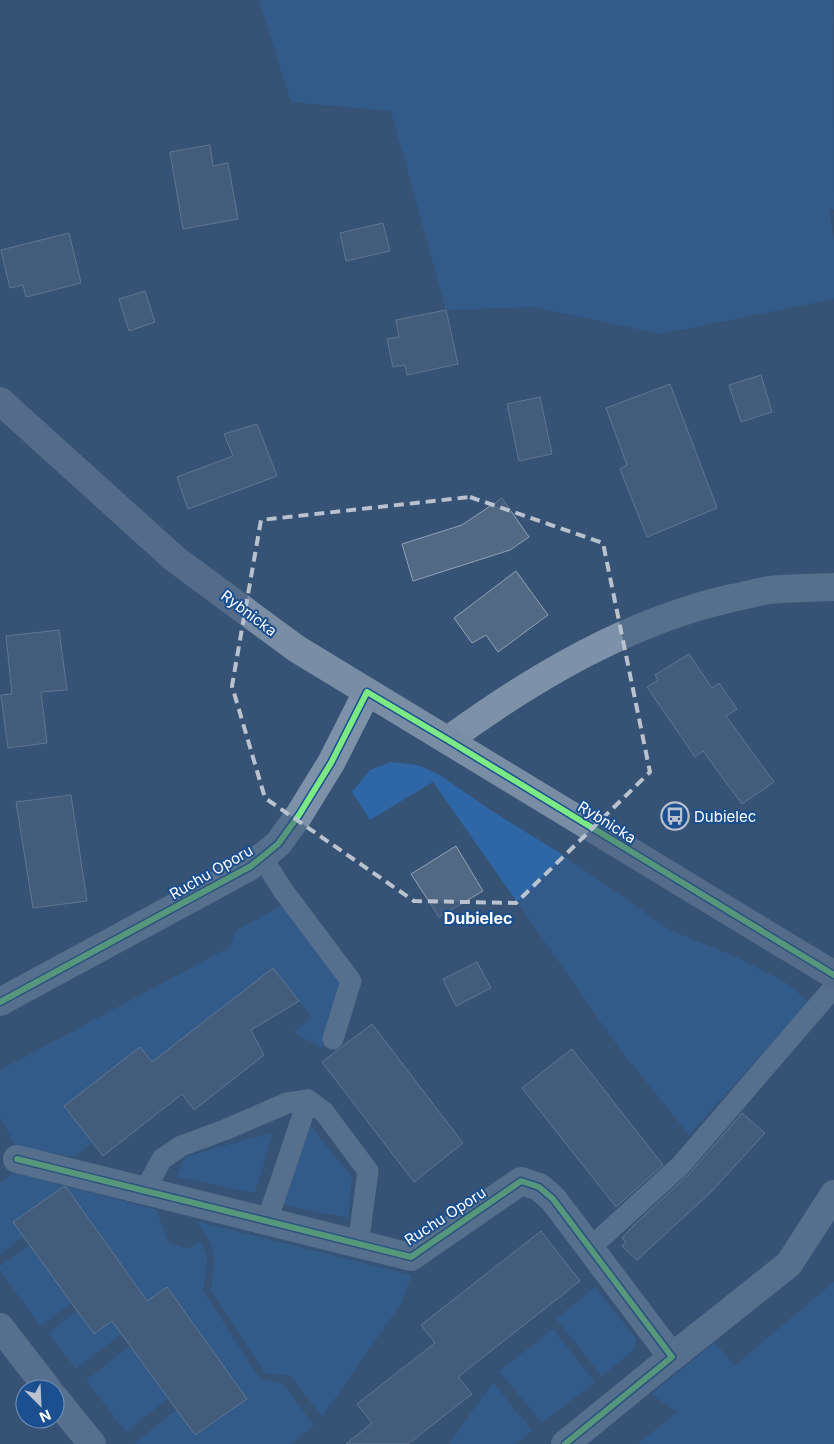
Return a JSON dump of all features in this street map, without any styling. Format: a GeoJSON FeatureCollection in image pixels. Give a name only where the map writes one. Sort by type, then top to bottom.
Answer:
{"type":"FeatureCollection","features":[{"type":"Feature","properties":{"kind":"street","name":"Rybnicka"},"geometry":{"type":"LineString","coordinates":[[0,401],[175,559],[297,649],[834,975]]}},
{"type":"Feature","properties":{"kind":"street"},"geometry":{"type":"LineString","coordinates":[[448,740],[483,714],[549,673],[615,638],[697,606],[768,590],[834,587]]}},
{"type":"Feature","properties":{"kind":"street","name":"Ruchu Oporu"},"geometry":{"type":"LineString","coordinates":[[0,1002],[251,866],[278,844],[310,798],[331,763],[367,692]]}},
{"type":"Feature","properties":{"kind":"street","name":"Ruchu Oporu"},"geometry":{"type":"LineString","coordinates":[[17,1159],[411,1257],[521,1181],[539,1186],[553,1199],[672,1357]]}},
{"type":"Feature","properties":{"kind":"street"},"geometry":{"type":"LineString","coordinates":[[565,1444],[789,1264],[834,1194]]}},
{"type":"Feature","properties":{"kind":"street"},"geometry":{"type":"LineString","coordinates":[[4,1340],[39,1379]]}},
{"type":"Feature","properties":{"kind":"street"},"geometry":{"type":"LineString","coordinates":[[65,1410],[92,1444]]}},
{"type":"Feature","properties":{"kind":"lane"},"geometry":{"type":"LineString","coordinates":[[262,857],[282,889],[351,980],[333,1039]]}},
{"type":"Feature","properties":{"kind":"lane"},"geometry":{"type":"LineString","coordinates":[[590,1248],[681,1165],[834,987]]}},
{"type":"Feature","properties":{"kind":"lane"},"geometry":{"type":"LineString","coordinates":[[267,1221],[308,1100]]}},
{"type":"Feature","properties":{"kind":"lane"},"geometry":{"type":"LineString","coordinates":[[148,1191],[150,1181],[162,1159],[181,1146],[227,1129],[287,1102],[308,1100],[324,1112],[368,1171],[360,1230],[355,1243]]}},
{"type":"Feature","properties":{"kind":"highlighted area"},"geometry":{"type":"Polygon","coordinates":[[[470,497],[603,543],[650,772],[516,903],[414,901],[265,798],[232,686],[261,520],[470,497]]]}},
{"type":"Feature","properties":{"kind":"shaded area"},"geometry":{"type":"Polygon","coordinates":[[[259,0],[833,0],[834,209],[829,210],[834,241],[834,299],[661,334],[533,307],[446,310],[391,111],[291,102],[259,0]]]}},
{"type":"Feature","properties":{"kind":"shaded area"},"geometry":{"type":"Polygon","coordinates":[[[391,762],[418,765],[440,775],[492,811],[560,853],[670,930],[736,957],[785,982],[809,1002],[689,1135],[619,1048],[433,782],[370,820],[352,792],[370,770],[391,762]]]}},
{"type":"Feature","properties":{"kind":"shaded area"},"geometry":{"type":"Polygon","coordinates":[[[283,905],[338,980],[340,987],[322,1048],[293,1032],[312,1018],[273,968],[152,1063],[93,1142],[74,1157],[16,1146],[0,1117],[0,1070],[230,947],[236,930],[283,905]]]}},
{"type":"Feature","properties":{"kind":"shaded area"},"geometry":{"type":"Polygon","coordinates":[[[308,1123],[352,1177],[348,1218],[281,1204],[308,1123]]]}},
{"type":"Feature","properties":{"kind":"shaded area"},"geometry":{"type":"Polygon","coordinates":[[[273,1132],[255,1193],[177,1177],[185,1157],[273,1132]]]}},
{"type":"Feature","properties":{"kind":"shaded area"},"geometry":{"type":"Polygon","coordinates":[[[15,1172],[157,1210],[168,1242],[187,1249],[200,1241],[207,1256],[203,1291],[260,1379],[283,1383],[314,1426],[291,1444],[134,1444],[177,1409],[196,1435],[246,1399],[167,1287],[147,1301],[65,1186],[14,1221],[24,1236],[0,1254],[0,1183],[15,1172]]]}},
{"type":"Feature","properties":{"kind":"shaded area"},"geometry":{"type":"Polygon","coordinates":[[[196,1221],[412,1275],[400,1305],[322,1417],[291,1376],[265,1373],[211,1290],[214,1259],[211,1243],[196,1221]]]}},
{"type":"Feature","properties":{"kind":"shaded area"},"geometry":{"type":"Polygon","coordinates":[[[30,1244],[72,1303],[40,1326],[0,1270],[0,1266],[30,1244]]]}},
{"type":"Feature","properties":{"kind":"shaded area"},"geometry":{"type":"Polygon","coordinates":[[[834,1282],[834,1444],[638,1444],[677,1412],[651,1394],[715,1342],[734,1366],[834,1282]]]}},
{"type":"Feature","properties":{"kind":"shaded area"},"geometry":{"type":"Polygon","coordinates":[[[595,1287],[635,1337],[635,1349],[602,1376],[556,1319],[595,1287]]]}},
{"type":"Feature","properties":{"kind":"shaded area"},"geometry":{"type":"Polygon","coordinates":[[[77,1310],[94,1334],[114,1320],[123,1333],[76,1369],[48,1333],[77,1310]]]}},
{"type":"Feature","properties":{"kind":"shaded area"},"geometry":{"type":"Polygon","coordinates":[[[553,1329],[595,1382],[542,1423],[499,1371],[553,1329]]]}},
{"type":"Feature","properties":{"kind":"shaded area"},"geometry":{"type":"Polygon","coordinates":[[[130,1346],[169,1398],[126,1432],[86,1380],[130,1346]]]}},
{"type":"Feature","properties":{"kind":"shaded area"},"geometry":{"type":"Polygon","coordinates":[[[493,1382],[532,1431],[515,1444],[449,1444],[493,1382]]]}},
{"type":"Feature","properties":{"kind":"building"},"geometry":{"type":"Polygon","coordinates":[[[210,145],[213,166],[228,163],[238,219],[183,229],[170,152],[210,145]]]}},
{"type":"Feature","properties":{"kind":"building"},"geometry":{"type":"Polygon","coordinates":[[[383,223],[390,251],[346,261],[340,233],[383,223]]]}},
{"type":"Feature","properties":{"kind":"building"},"geometry":{"type":"Polygon","coordinates":[[[69,233],[81,283],[26,297],[23,285],[10,288],[1,250],[69,233]]]}},
{"type":"Feature","properties":{"kind":"building"},"geometry":{"type":"Polygon","coordinates":[[[145,291],[155,322],[129,331],[119,299],[145,291]]]}},
{"type":"Feature","properties":{"kind":"building"},"geometry":{"type":"Polygon","coordinates":[[[446,310],[458,364],[407,375],[405,365],[393,367],[387,339],[399,337],[396,320],[446,310]]]}},
{"type":"Feature","properties":{"kind":"building"},"geometry":{"type":"Polygon","coordinates":[[[761,375],[772,412],[741,422],[729,385],[761,375]]]}},
{"type":"Feature","properties":{"kind":"building"},"geometry":{"type":"Polygon","coordinates":[[[670,384],[717,508],[647,537],[620,469],[627,465],[606,408],[670,384]]]}},
{"type":"Feature","properties":{"kind":"building"},"geometry":{"type":"Polygon","coordinates":[[[540,397],[552,454],[519,461],[507,404],[540,397]]]}},
{"type":"Feature","properties":{"kind":"building"},"geometry":{"type":"Polygon","coordinates":[[[257,424],[277,476],[188,509],[177,477],[233,456],[224,434],[257,424]]]}},
{"type":"Feature","properties":{"kind":"building"},"geometry":{"type":"Polygon","coordinates":[[[502,498],[529,537],[510,550],[413,581],[402,544],[462,525],[502,498]]]}},
{"type":"Feature","properties":{"kind":"building"},"geometry":{"type":"Polygon","coordinates":[[[516,571],[548,615],[498,652],[486,635],[472,643],[454,618],[516,571]]]}},
{"type":"Feature","properties":{"kind":"building"},"geometry":{"type":"Polygon","coordinates":[[[59,630],[67,690],[41,692],[47,743],[8,748],[1,695],[12,694],[6,636],[59,630]]]}},
{"type":"Feature","properties":{"kind":"building"},"geometry":{"type":"Polygon","coordinates":[[[689,654],[712,688],[719,683],[737,709],[726,716],[774,782],[742,804],[703,751],[695,757],[647,687],[658,680],[655,675],[689,654]]]}},
{"type":"Feature","properties":{"kind":"building"},"geometry":{"type":"Polygon","coordinates":[[[71,795],[87,901],[33,908],[16,802],[71,795]]]}},
{"type":"Feature","properties":{"kind":"building"},"geometry":{"type":"Polygon","coordinates":[[[456,846],[483,891],[439,917],[411,874],[456,846]]]}},
{"type":"Feature","properties":{"kind":"building"},"geometry":{"type":"Polygon","coordinates":[[[477,962],[491,988],[456,1006],[443,979],[477,962]]]}},
{"type":"Feature","properties":{"kind":"building"},"geometry":{"type":"Polygon","coordinates":[[[273,968],[299,1001],[251,1030],[264,1055],[194,1110],[182,1094],[103,1156],[64,1106],[140,1047],[152,1062],[273,968]]]}},
{"type":"Feature","properties":{"kind":"building"},"geometry":{"type":"Polygon","coordinates":[[[372,1024],[463,1143],[414,1182],[322,1062],[372,1024]]]}},
{"type":"Feature","properties":{"kind":"building"},"geometry":{"type":"Polygon","coordinates":[[[572,1049],[663,1165],[616,1207],[522,1088],[572,1049]]]}},
{"type":"Feature","properties":{"kind":"building"},"geometry":{"type":"Polygon","coordinates":[[[742,1113],[765,1133],[710,1193],[637,1260],[622,1246],[626,1242],[622,1238],[690,1173],[742,1113]]]}},
{"type":"Feature","properties":{"kind":"building"},"geometry":{"type":"Polygon","coordinates":[[[63,1187],[66,1187],[147,1301],[167,1287],[247,1399],[195,1435],[112,1321],[94,1334],[13,1222],[63,1187]]]}},
{"type":"Feature","properties":{"kind":"building"},"geometry":{"type":"Polygon","coordinates":[[[541,1231],[580,1281],[458,1377],[472,1394],[408,1444],[346,1444],[372,1423],[357,1404],[435,1343],[421,1325],[541,1231]]]}},
{"type":"Feature","properties":{"kind":"cycle path"},"geometry":{"type":"LineString","coordinates":[[0,1002],[251,866],[278,844],[299,815],[331,763],[367,692],[834,975]]}},
{"type":"Feature","properties":{"kind":"cycle path"},"geometry":{"type":"LineString","coordinates":[[17,1159],[411,1257],[521,1181],[539,1187],[553,1199],[672,1357],[565,1444]]}},
{"type":"Feature","properties":{"kind":"place","name":"Dubielec"},"geometry":{"type":"Point","coordinates":[675,816]}},
{"type":"Feature","properties":{"kind":"district","name":"Dubielec"},"geometry":{"type":"Point","coordinates":[478,918]}}]}
